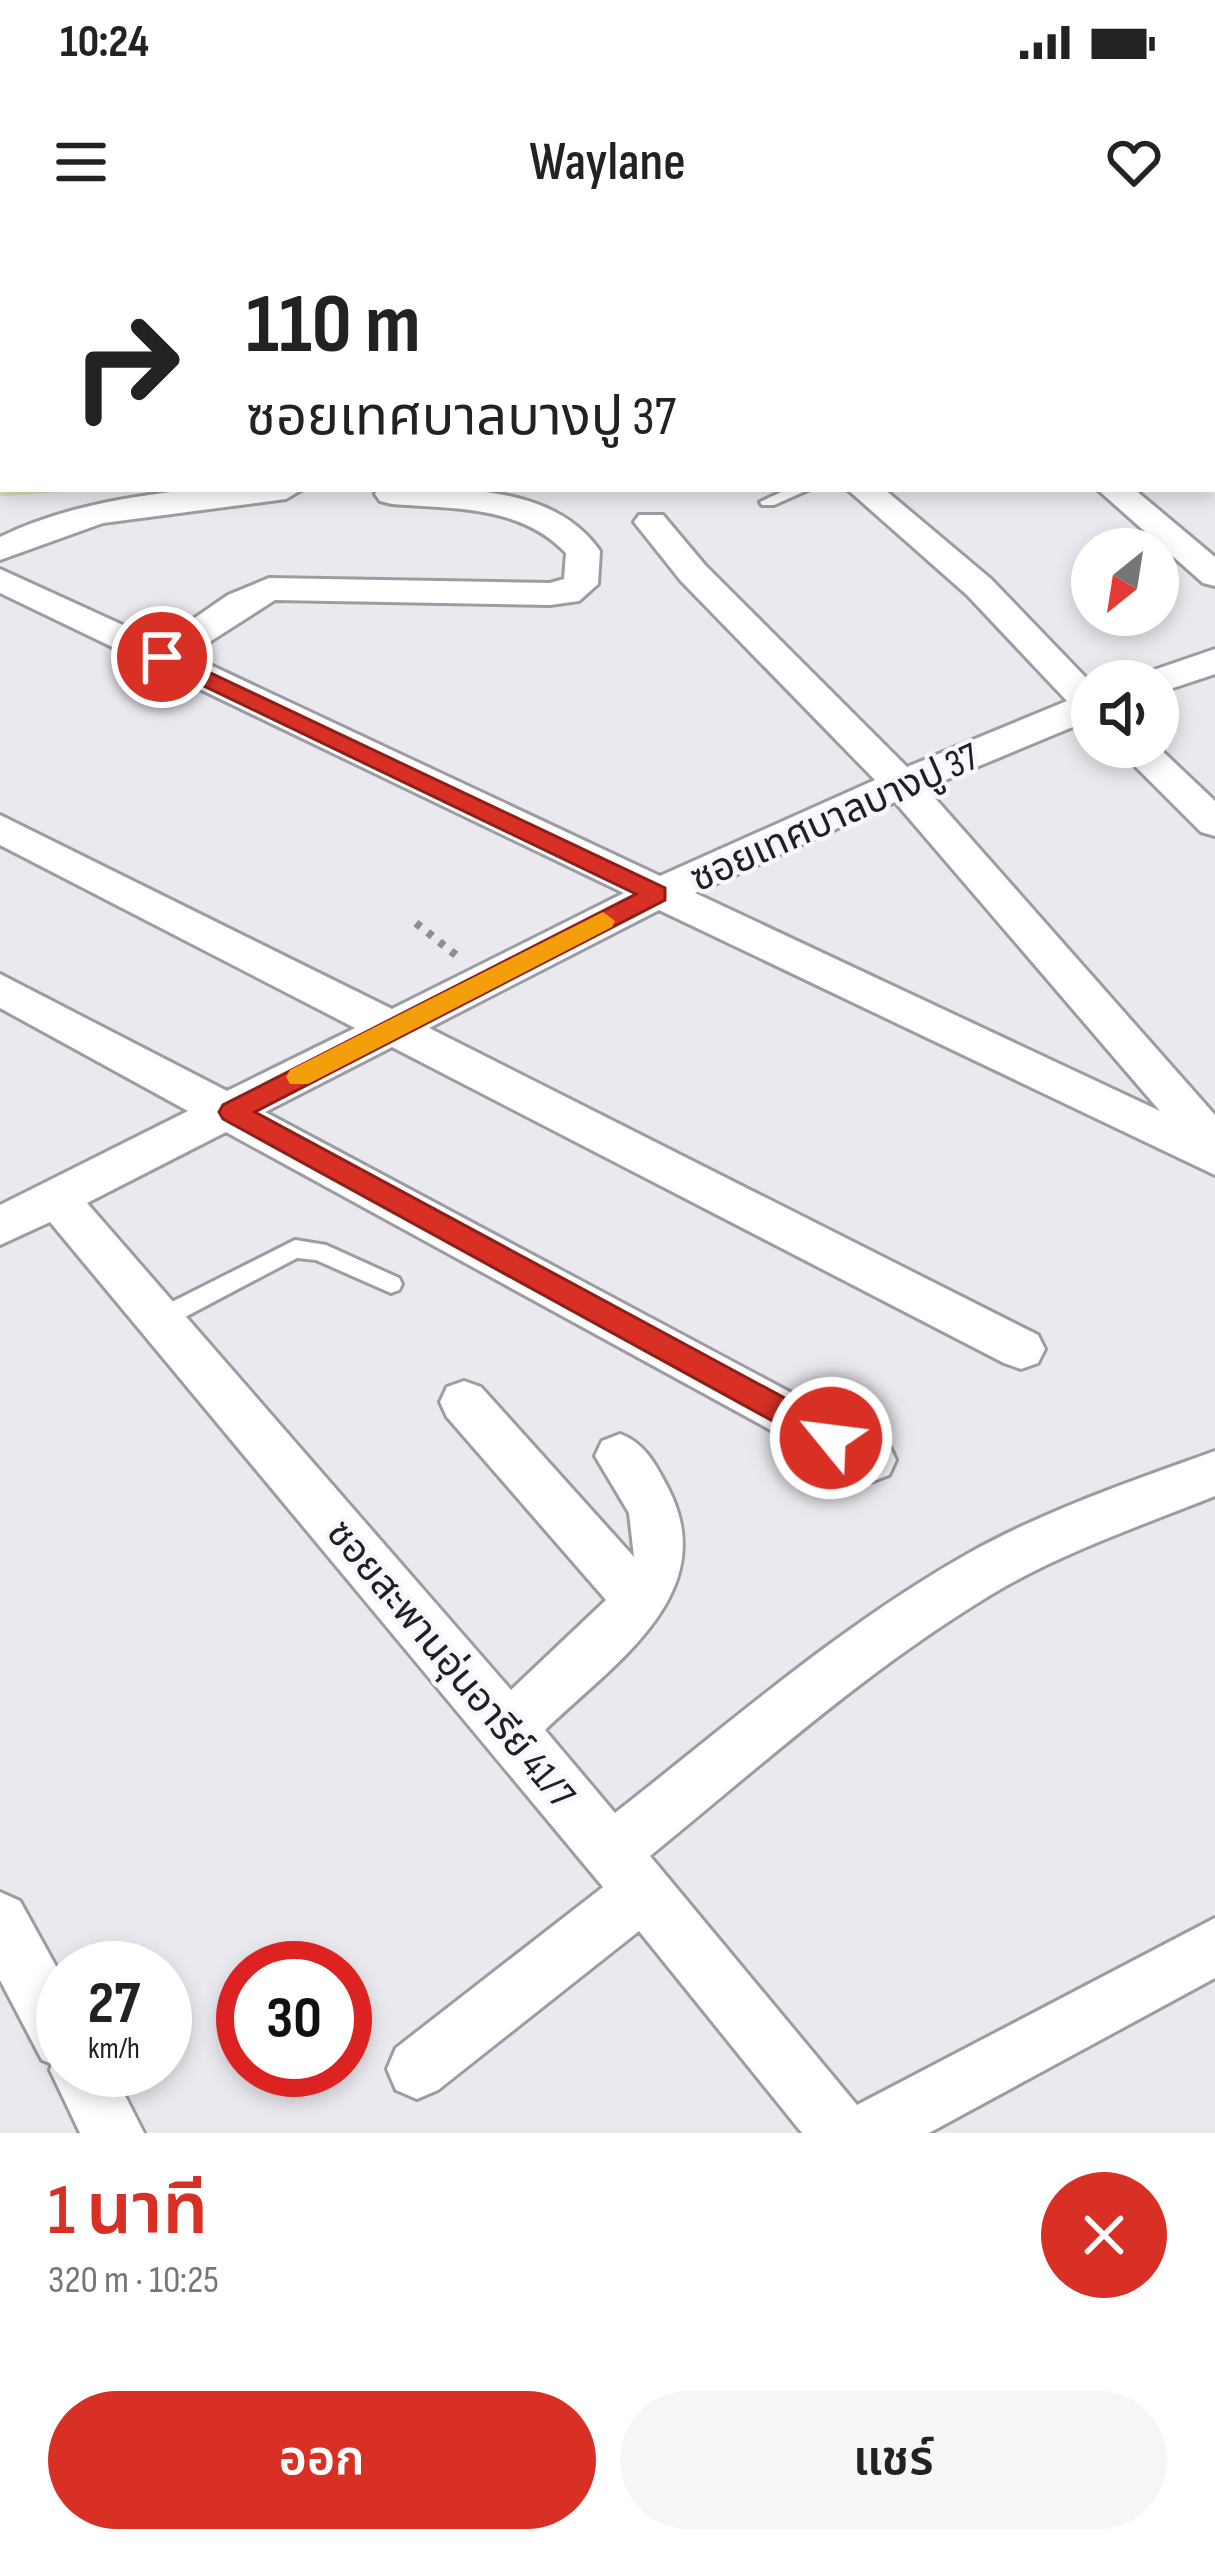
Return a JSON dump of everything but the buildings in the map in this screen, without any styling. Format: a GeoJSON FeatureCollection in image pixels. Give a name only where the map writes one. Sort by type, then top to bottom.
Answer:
{"type":"FeatureCollection","features":[{"type":"Feature","properties":{"kind":"street"},"geometry":{"type":"LineString","coordinates":[[0,550],[32,532],[101,515],[265,492]]}},
{"type":"Feature","properties":{"kind":"street"},"geometry":{"type":"LineString","coordinates":[[868,492],[979,587],[1071,683]]}},
{"type":"Feature","properties":{"kind":"street"},"geometry":{"type":"LineString","coordinates":[[1118,492],[1215,575]]}},
{"type":"Feature","properties":{"kind":"street"},"geometry":{"type":"LineString","coordinates":[[162,657],[240,603],[269,590],[550,594],[580,584],[583,551],[566,529],[548,517],[518,508],[392,494]]}},
{"type":"Feature","properties":{"kind":"street"},"geometry":{"type":"LineString","coordinates":[[651,522],[693,573],[901,784],[1215,1144]]}},
{"type":"Feature","properties":{"kind":"street"},"geometry":{"type":"LineString","coordinates":[[0,580],[1215,1157]]}},
{"type":"Feature","properties":{"kind":"street"},"geometry":{"type":"LineString","coordinates":[[1179,674],[1215,661]]}},
{"type":"Feature","properties":{"kind":"street","name":"ซอยเทศบาลบางปู 37"},"geometry":{"type":"LineString","coordinates":[[0,1226],[657,894],[1071,714]]}},
{"type":"Feature","properties":{"kind":"street"},"geometry":{"type":"LineString","coordinates":[[1158,768],[1215,823]]}},
{"type":"Feature","properties":{"kind":"street"},"geometry":{"type":"LineString","coordinates":[[0,828],[1022,1349]]}},
{"type":"Feature","properties":{"kind":"street"},"geometry":{"type":"LineString","coordinates":[[0,989],[871,1460]]}},
{"type":"Feature","properties":{"kind":"street","name":"ซอยสะพานอุ่นอารีย์ 41/7"},"geometry":{"type":"LineString","coordinates":[[56,1198],[509,1728],[841,2133]]}},
{"type":"Feature","properties":{"kind":"street"},"geometry":{"type":"LineString","coordinates":[[464,1402],[641,1604]]}},
{"type":"Feature","properties":{"kind":"street"},"geometry":{"type":"LineString","coordinates":[[509,1728],[641,1604],[656,1576],[661,1545],[655,1515],[640,1480],[620,1456]]}},
{"type":"Feature","properties":{"kind":"street"},"geometry":{"type":"LineString","coordinates":[[417,2069],[892,1630],[964,1582],[1031,1546],[1215,1473]]}},
{"type":"Feature","properties":{"kind":"street"},"geometry":{"type":"LineString","coordinates":[[0,1921],[36,1988]]}},
{"type":"Feature","properties":{"kind":"street"},"geometry":{"type":"LineString","coordinates":[[867,2133],[1215,1947]]}},
{"type":"Feature","properties":{"kind":"street"},"geometry":{"type":"LineString","coordinates":[[94,2097],[113,2133]]}},
{"type":"Feature","properties":{"kind":"lane"},"geometry":{"type":"LineString","coordinates":[[769,502],[794,492]]}},
{"type":"Feature","properties":{"kind":"lane"},"geometry":{"type":"LineString","coordinates":[[160,1319],[295,1249],[318,1251],[391,1284]]}},
{"type":"Feature","properties":{"kind":"green space"},"geometry":{"type":"Polygon","coordinates":[[[0,492],[64,492],[7,496],[0,492]]]}},
{"type":"Feature","properties":{"kind":"slow traffic"},"geometry":{"type":"LineString","coordinates":[[299,1077],[603,921]]}},
{"type":"Feature","properties":{"kind":"route"},"geometry":{"type":"LineString","coordinates":[[162,657],[657,894],[232,1112],[831,1438]]}}]}
